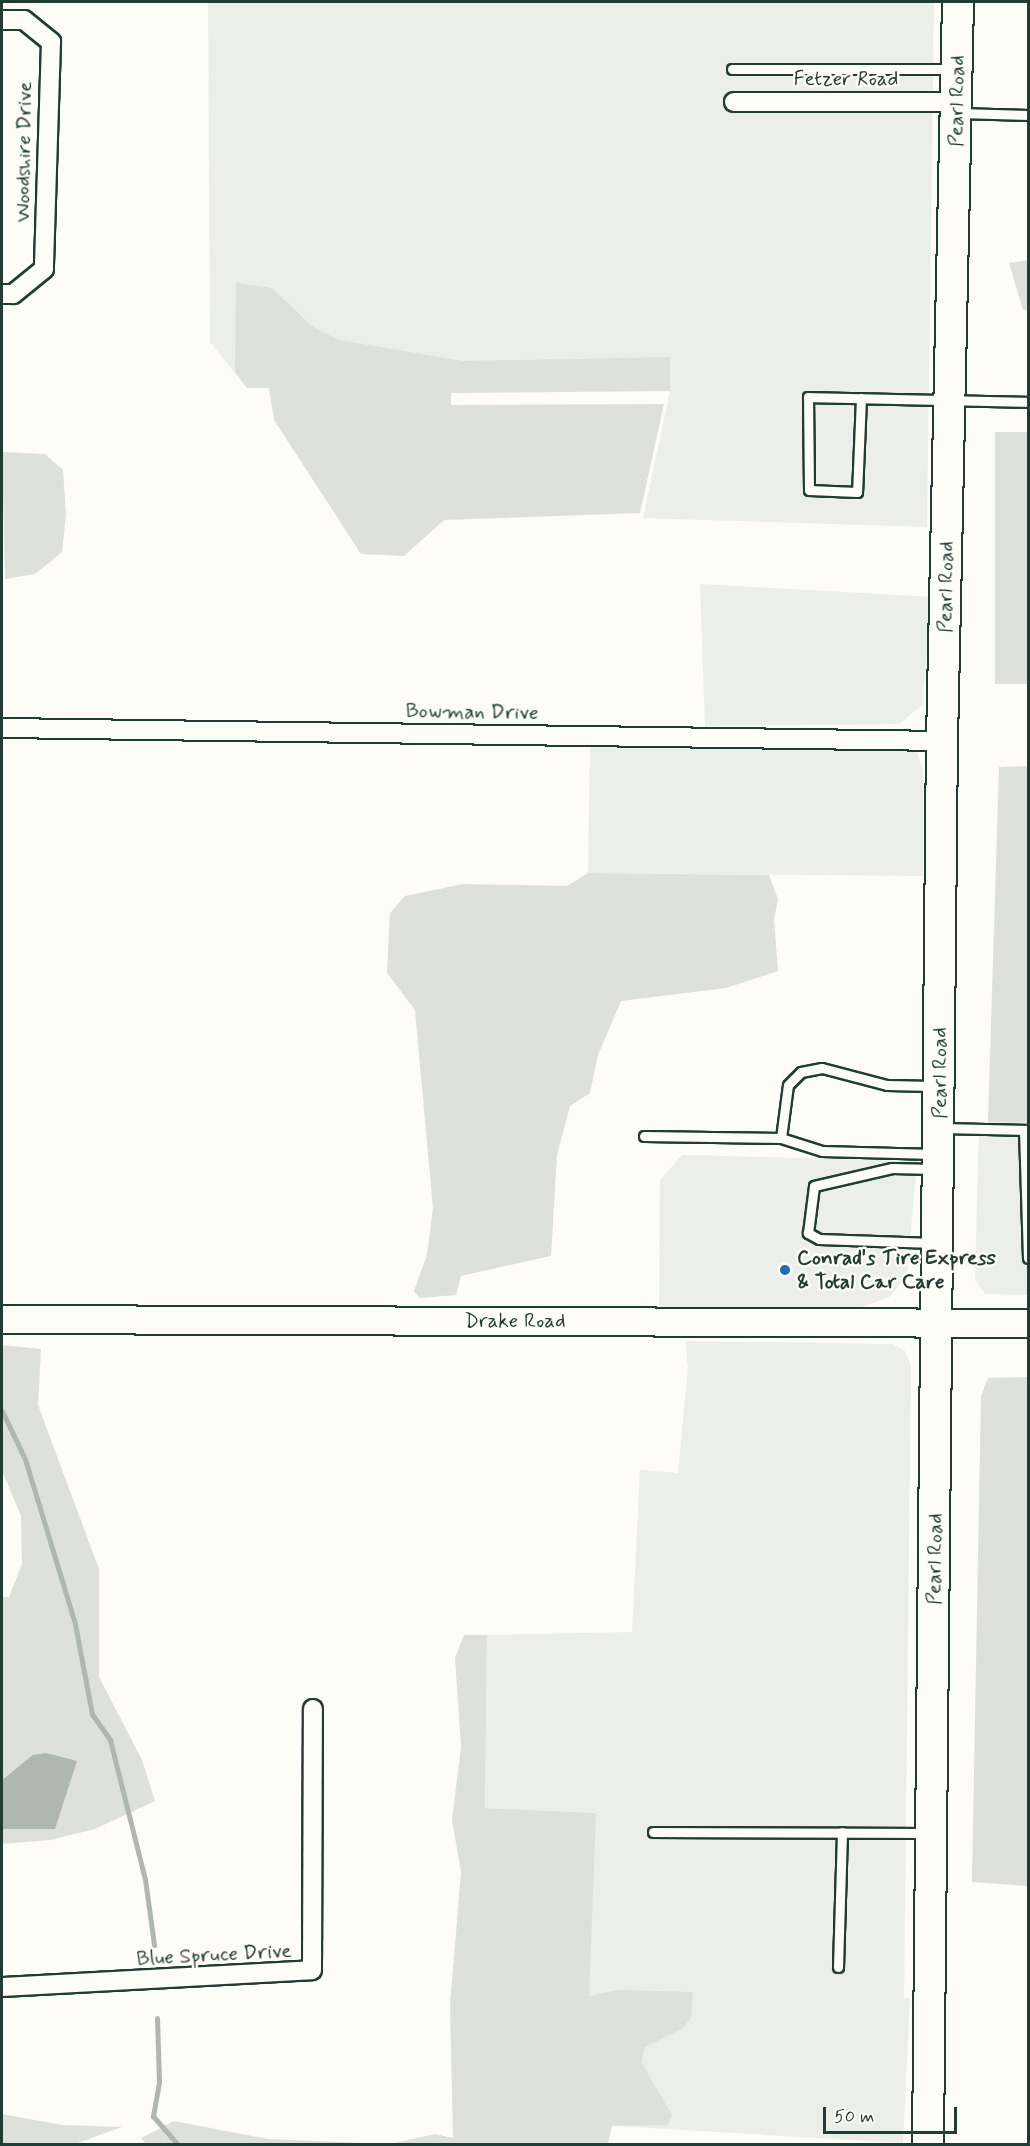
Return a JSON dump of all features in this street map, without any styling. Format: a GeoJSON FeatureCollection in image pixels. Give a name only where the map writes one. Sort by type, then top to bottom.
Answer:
{"type":"FeatureCollection","features":[{"type":"Feature","properties":{"kind":"main road","name":"Pearl Road"},"geometry":{"type":"LineString","coordinates":[[928,2145],[933,1833],[942,741],[958,2]]}},
{"type":"Feature","properties":{"kind":"street","name":"Woodshire Drive"},"geometry":{"type":"LineString","coordinates":[[2,20],[24,20],[51,42],[44,269],[13,294],[2,294]]}},
{"type":"Feature","properties":{"kind":"street","name":"Fetzer Road"},"geometry":{"type":"LineString","coordinates":[[734,102],[957,108]]}},
{"type":"Feature","properties":{"kind":"street","name":"Bowman Drive"},"geometry":{"type":"LineString","coordinates":[[2,728],[942,741]]}},
{"type":"Feature","properties":{"kind":"street","name":"Drake Road"},"geometry":{"type":"LineString","coordinates":[[2,1319],[1029,1323]]}},
{"type":"Feature","properties":{"kind":"street","name":"Blue Spruce Drive"},"geometry":{"type":"LineString","coordinates":[[2,1987],[312,1970],[313,1709]]}},
{"type":"Feature","properties":{"kind":"lane"},"geometry":{"type":"LineString","coordinates":[[732,69],[957,69]]}},
{"type":"Feature","properties":{"kind":"lane"},"geometry":{"type":"LineString","coordinates":[[957,108],[1029,115]]}},
{"type":"Feature","properties":{"kind":"lane"},"geometry":{"type":"LineString","coordinates":[[861,398],[857,492],[809,490],[808,397],[861,398],[950,401],[1029,402]]}},
{"type":"Feature","properties":{"kind":"lane"},"geometry":{"type":"LineString","coordinates":[[781,1137],[788,1085],[801,1072],[822,1068],[887,1085],[939,1086]]}},
{"type":"Feature","properties":{"kind":"lane"},"geometry":{"type":"LineString","coordinates":[[938,1243],[814,1239],[808,1233],[814,1186],[892,1168],[939,1150],[1026,1130],[1029,1258]]}},
{"type":"Feature","properties":{"kind":"lane"},"geometry":{"type":"LineString","coordinates":[[644,1136],[781,1137],[822,1151],[939,1150]]}},
{"type":"Feature","properties":{"kind":"lane"},"geometry":{"type":"LineString","coordinates":[[653,1832],[933,1833]]}},
{"type":"Feature","properties":{"kind":"lane"},"geometry":{"type":"LineString","coordinates":[[838,1967],[842,1832]]}},
{"type":"Feature","properties":{"kind":"shaded area"},"geometry":{"type":"Polygon","coordinates":[[[208,2],[934,2],[927,527],[643,518],[670,391],[247,388],[210,342],[208,2]]]}},
{"type":"Feature","properties":{"kind":"shaded area"},"geometry":{"type":"Polygon","coordinates":[[[1028,260],[1028,310],[1023,310],[1009,263],[1028,260]]]}},
{"type":"Feature","properties":{"kind":"shaded area"},"geometry":{"type":"Polygon","coordinates":[[[236,283],[272,288],[313,327],[339,340],[463,361],[670,357],[670,391],[451,393],[451,405],[664,404],[640,513],[444,520],[404,556],[361,554],[274,420],[269,388],[247,388],[235,372],[236,283]]]}},
{"type":"Feature","properties":{"kind":"shaded area"},"geometry":{"type":"Polygon","coordinates":[[[995,432],[1028,432],[1028,684],[995,684],[995,432]]]}},
{"type":"Feature","properties":{"kind":"shaded area"},"geometry":{"type":"Polygon","coordinates":[[[2,452],[45,454],[63,470],[66,515],[62,552],[35,574],[5,579],[2,452]]]}},
{"type":"Feature","properties":{"kind":"shaded area"},"geometry":{"type":"Polygon","coordinates":[[[700,584],[933,597],[922,705],[899,724],[705,726],[700,584]]]}},
{"type":"Feature","properties":{"kind":"shaded area"},"geometry":{"type":"Polygon","coordinates":[[[590,743],[893,746],[917,753],[923,769],[923,876],[588,873],[590,743]]]}},
{"type":"Feature","properties":{"kind":"shaded area"},"geometry":{"type":"Polygon","coordinates":[[[1028,766],[1028,1122],[988,1122],[999,767],[1028,766]]]}},
{"type":"Feature","properties":{"kind":"shaded area"},"geometry":{"type":"Polygon","coordinates":[[[588,873],[769,875],[778,899],[774,920],[778,971],[726,988],[621,1001],[598,1055],[590,1093],[570,1106],[557,1155],[551,1256],[461,1276],[456,1295],[420,1298],[414,1291],[427,1255],[433,1208],[415,1010],[387,973],[390,913],[405,896],[463,884],[567,886],[588,873]]]}},
{"type":"Feature","properties":{"kind":"shaded area"},"geometry":{"type":"Polygon","coordinates":[[[979,1122],[1028,1122],[1028,1295],[985,1294],[975,1280],[979,1122]]]}},
{"type":"Feature","properties":{"kind":"shaded area"},"geometry":{"type":"Polygon","coordinates":[[[682,1155],[917,1161],[907,1276],[889,1297],[862,1307],[659,1307],[660,1180],[682,1155]]]}},
{"type":"Feature","properties":{"kind":"shaded area"},"geometry":{"type":"Polygon","coordinates":[[[685,1341],[893,1344],[905,1351],[911,1365],[904,1998],[910,1998],[903,2143],[566,2123],[595,1813],[485,1808],[487,1635],[632,1632],[640,1470],[678,1473],[688,1367],[685,1341]]]}},
{"type":"Feature","properties":{"kind":"shaded area"},"geometry":{"type":"Polygon","coordinates":[[[2,1345],[41,1349],[38,1405],[99,1569],[99,1677],[142,1760],[155,1801],[95,1829],[50,1840],[2,1844],[2,1597],[9,1597],[22,1564],[21,1516],[2,1471],[2,1345]]]}},
{"type":"Feature","properties":{"kind":"shaded area"},"geometry":{"type":"Polygon","coordinates":[[[1028,1377],[1028,1886],[972,1882],[981,1396],[988,1378],[1028,1377]]]}},
{"type":"Feature","properties":{"kind":"shaded area"},"geometry":{"type":"Polygon","coordinates":[[[464,1635],[487,1635],[485,1808],[596,1813],[589,1996],[618,1990],[693,1992],[691,2018],[683,2028],[645,2047],[641,2062],[672,2115],[667,2125],[612,2126],[608,2144],[390,2144],[435,2134],[453,2138],[450,2005],[461,1872],[452,1820],[461,1747],[455,1658],[464,1635]]]}},
{"type":"Feature","properties":{"kind":"shaded area"},"geometry":{"type":"Polygon","coordinates":[[[46,1753],[77,1761],[55,1829],[2,1829],[2,1780],[33,1755],[46,1753]]]}},
{"type":"Feature","properties":{"kind":"shaded area"},"geometry":{"type":"Polygon","coordinates":[[[2,2114],[62,2125],[122,2127],[75,2144],[2,2144],[2,2114]]]}},
{"type":"Feature","properties":{"kind":"shaded area"},"geometry":{"type":"Polygon","coordinates":[[[174,2121],[268,2139],[390,2144],[146,2144],[141,2138],[174,2121]]]}},
{"type":"Feature","properties":{"kind":"waterway"},"geometry":{"type":"LineString","coordinates":[[2,1411],[25,1459],[75,1624],[92,1714],[110,1740],[145,1879],[154,1945]]}},
{"type":"Feature","properties":{"kind":"waterway"},"geometry":{"type":"LineString","coordinates":[[157,2018],[159,2082],[153,2116],[177,2144]]}},
{"type":"Feature","properties":{"kind":"place","name":"Conrad's Tire Express & Total Car Care"},"geometry":{"type":"Point","coordinates":[785,1270]}}]}
